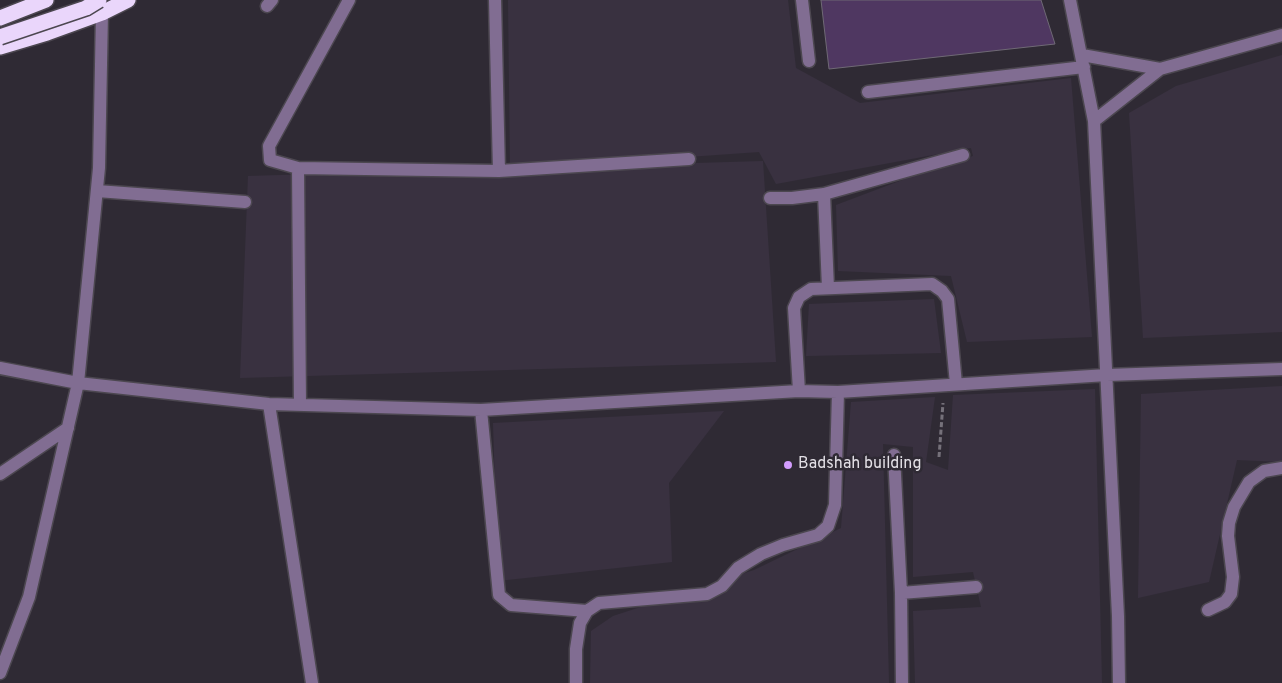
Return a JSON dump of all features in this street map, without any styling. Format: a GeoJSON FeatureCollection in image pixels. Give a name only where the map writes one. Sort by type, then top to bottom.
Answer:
{"type":"FeatureCollection","features":[{"type":"Feature","properties":{"kind":"highway"},"geometry":{"type":"LineString","coordinates":[[0,37],[86,8],[128,0]]}},
{"type":"Feature","properties":{"kind":"highway"},"geometry":{"type":"LineString","coordinates":[[0,18],[37,2]]}},
{"type":"Feature","properties":{"kind":"highway"},"geometry":{"type":"LineString","coordinates":[[0,47],[47,33],[101,6]]}},
{"type":"Feature","properties":{"kind":"street"},"geometry":{"type":"LineString","coordinates":[[349,0],[269,146],[270,160],[298,168],[499,171],[689,159]]}},
{"type":"Feature","properties":{"kind":"street"},"geometry":{"type":"LineString","coordinates":[[495,0],[499,171]]}},
{"type":"Feature","properties":{"kind":"street"},"geometry":{"type":"LineString","coordinates":[[802,0],[809,61]]}},
{"type":"Feature","properties":{"kind":"street"},"geometry":{"type":"LineString","coordinates":[[1070,0],[1094,121],[1118,616],[1119,683]]}},
{"type":"Feature","properties":{"kind":"street"},"geometry":{"type":"LineString","coordinates":[[37,2],[47,33]]}},
{"type":"Feature","properties":{"kind":"street"},"geometry":{"type":"LineString","coordinates":[[0,673],[3,656],[30,597],[78,383],[99,168],[101,6]]}},
{"type":"Feature","properties":{"kind":"street"},"geometry":{"type":"LineString","coordinates":[[868,92],[1083,61],[1160,69],[1282,36]]}},
{"type":"Feature","properties":{"kind":"street"},"geometry":{"type":"LineString","coordinates":[[1094,121],[1160,69]]}},
{"type":"Feature","properties":{"kind":"street"},"geometry":{"type":"LineString","coordinates":[[770,198],[792,198],[824,194],[963,155]]}},
{"type":"Feature","properties":{"kind":"street"},"geometry":{"type":"LineString","coordinates":[[298,168],[300,405]]}},
{"type":"Feature","properties":{"kind":"street"},"geometry":{"type":"LineString","coordinates":[[97,191],[245,202]]}},
{"type":"Feature","properties":{"kind":"street"},"geometry":{"type":"LineString","coordinates":[[824,194],[828,288]]}},
{"type":"Feature","properties":{"kind":"street"},"geometry":{"type":"LineString","coordinates":[[800,391],[794,308],[799,297],[811,289],[828,288],[932,284],[942,291],[948,299],[950,385]]}},
{"type":"Feature","properties":{"kind":"street"},"geometry":{"type":"LineString","coordinates":[[0,368],[78,383],[270,404],[481,410],[800,391],[838,392],[1107,375],[1282,369]]}},
{"type":"Feature","properties":{"kind":"street"},"geometry":{"type":"LineString","coordinates":[[576,683],[576,649],[580,623],[587,611],[599,603],[707,594],[722,586],[738,568],[761,554],[783,544],[818,535],[828,526],[835,505],[838,392]]}},
{"type":"Feature","properties":{"kind":"street"},"geometry":{"type":"LineString","coordinates":[[270,404],[312,683]]}},
{"type":"Feature","properties":{"kind":"street"},"geometry":{"type":"LineString","coordinates":[[481,410],[499,595],[511,605],[587,611]]}},
{"type":"Feature","properties":{"kind":"street"},"geometry":{"type":"LineString","coordinates":[[0,474],[68,428]]}},
{"type":"Feature","properties":{"kind":"street"},"geometry":{"type":"LineString","coordinates":[[894,455],[901,594],[902,683]]}},
{"type":"Feature","properties":{"kind":"street"},"geometry":{"type":"LineString","coordinates":[[1208,610],[1225,602],[1231,594],[1233,577],[1228,536],[1229,523],[1234,507],[1249,482],[1264,471],[1282,468]]}},
{"type":"Feature","properties":{"kind":"street"},"geometry":{"type":"LineString","coordinates":[[901,594],[976,587]]}},
{"type":"Feature","properties":{"kind":"path"},"geometry":{"type":"LineString","coordinates":[[939,457],[950,385]]}},
{"type":"Feature","properties":{"kind":"shaded area"},"geometry":{"type":"Polygon","coordinates":[[[508,0],[788,0],[796,68],[860,103],[1071,78],[1092,337],[967,342],[951,276],[838,271],[836,205],[926,171],[973,156],[971,148],[776,184],[759,152],[530,168],[763,161],[776,362],[240,378],[248,176],[510,168],[508,0]]]}},
{"type":"Feature","properties":{"kind":"shaded area"},"geometry":{"type":"Polygon","coordinates":[[[1282,55],[1282,332],[1143,338],[1129,113],[1176,86],[1282,55]]]}},
{"type":"Feature","properties":{"kind":"shaded area"},"geometry":{"type":"Polygon","coordinates":[[[934,299],[941,353],[806,356],[809,304],[934,299]]]}},
{"type":"Feature","properties":{"kind":"shaded area"},"geometry":{"type":"Polygon","coordinates":[[[1282,386],[1282,462],[1237,460],[1209,582],[1138,598],[1141,394],[1282,386]]]}},
{"type":"Feature","properties":{"kind":"shaded area"},"geometry":{"type":"Polygon","coordinates":[[[1095,389],[1102,683],[915,683],[913,611],[981,607],[973,572],[913,577],[913,447],[883,444],[889,683],[590,683],[591,631],[613,616],[754,570],[841,528],[851,402],[935,397],[926,462],[948,470],[953,395],[1095,389]]]}},
{"type":"Feature","properties":{"kind":"shaded area"},"geometry":{"type":"Polygon","coordinates":[[[724,411],[669,483],[672,562],[498,581],[493,423],[724,411]]]}},
{"type":"Feature","properties":{"kind":"building"},"geometry":{"type":"Polygon","coordinates":[[[821,0],[1041,0],[1055,44],[829,69],[821,0]]]}},
{"type":"Feature","properties":{"kind":"place","name":"Badshah building"},"geometry":{"type":"Point","coordinates":[788,465]}}]}
